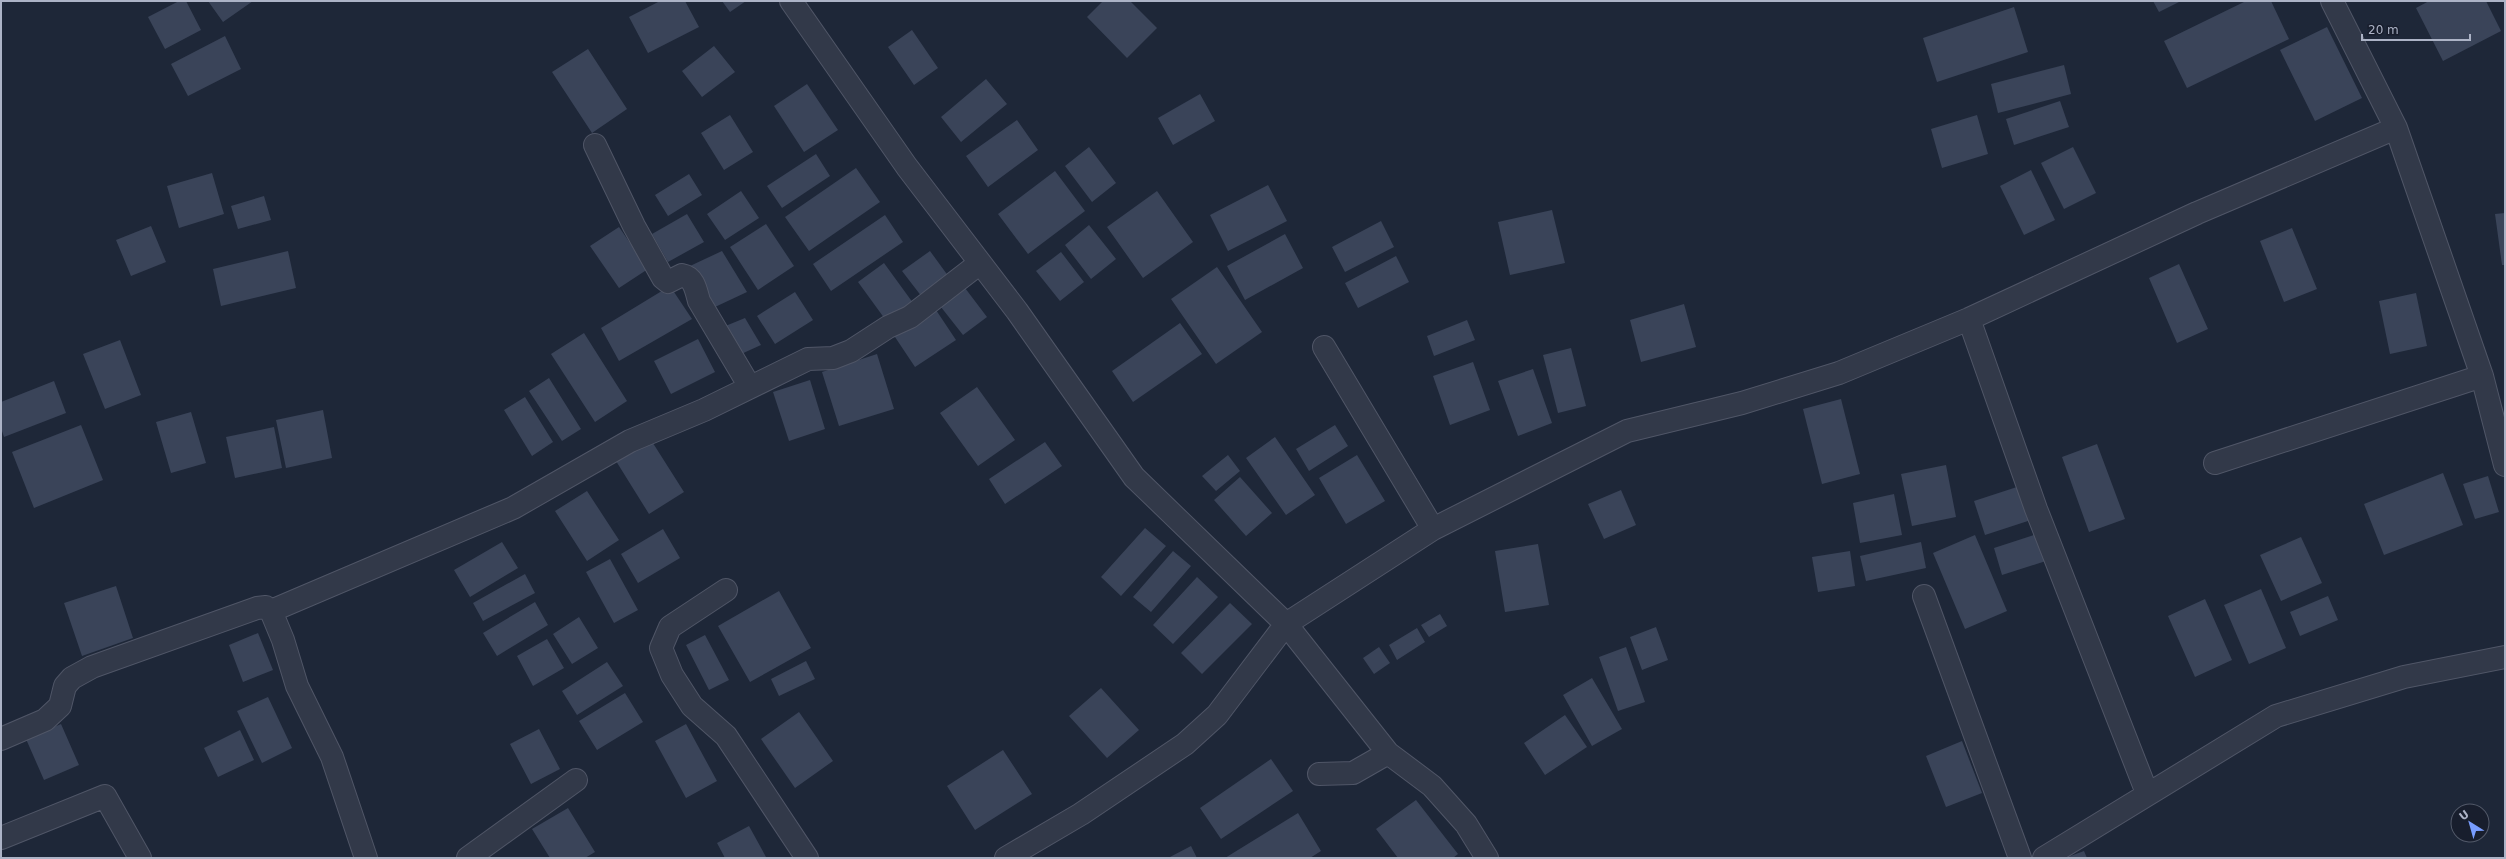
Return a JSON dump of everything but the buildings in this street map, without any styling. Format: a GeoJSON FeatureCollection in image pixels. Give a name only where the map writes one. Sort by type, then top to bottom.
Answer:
{"type":"FeatureCollection","features":[{"type":"Feature","properties":{"kind":"street"},"geometry":{"type":"LineString","coordinates":[[791,1],[907,167],[1017,311],[1134,477],[1286,624],[1388,753],[1432,786],[1466,824],[1487,858]]}},
{"type":"Feature","properties":{"kind":"street"},"geometry":{"type":"LineString","coordinates":[[2332,1],[2396,128],[2482,376],[2505,464]]}},
{"type":"Feature","properties":{"kind":"street"},"geometry":{"type":"LineString","coordinates":[[1006,858],[1081,814],[1185,744],[1216,715],[1286,624],[1433,529],[1627,431],[1742,403],[1839,373],[1969,319],[2197,213],[2396,128]]}},
{"type":"Feature","properties":{"kind":"street"},"geometry":{"type":"LineString","coordinates":[[595,145],[634,226],[663,278],[668,282],[682,275],[689,278],[695,287],[699,301],[750,387]]}},
{"type":"Feature","properties":{"kind":"street"},"geometry":{"type":"LineString","coordinates":[[272,611],[513,508],[630,441],[704,410],[808,358],[832,358],[851,351],[888,326],[910,317],[980,264]]}},
{"type":"Feature","properties":{"kind":"street"},"geometry":{"type":"LineString","coordinates":[[1969,319],[2036,509],[2147,793]]}},
{"type":"Feature","properties":{"kind":"street"},"geometry":{"type":"LineString","coordinates":[[1324,347],[1433,529]]}},
{"type":"Feature","properties":{"kind":"street"},"geometry":{"type":"LineString","coordinates":[[2215,463],[2482,376]]}},
{"type":"Feature","properties":{"kind":"street"},"geometry":{"type":"LineString","coordinates":[[726,590],[670,627],[661,648],[672,675],[692,706],[726,736],[807,858]]}},
{"type":"Feature","properties":{"kind":"street"},"geometry":{"type":"LineString","coordinates":[[1924,596],[2020,858]]}},
{"type":"Feature","properties":{"kind":"street"},"geometry":{"type":"LineString","coordinates":[[1,738],[45,720],[60,706],[65,686],[72,678],[92,667],[258,608],[266,607],[272,611],[283,640],[297,686],[332,757],[366,858]]}},
{"type":"Feature","properties":{"kind":"street"},"geometry":{"type":"LineString","coordinates":[[2044,858],[2147,793],[2276,716],[2404,677],[2505,657]]}},
{"type":"Feature","properties":{"kind":"street"},"geometry":{"type":"LineString","coordinates":[[1319,774],[1353,773],[1388,753]]}},
{"type":"Feature","properties":{"kind":"street"},"geometry":{"type":"LineString","coordinates":[[468,858],[576,780]]}},
{"type":"Feature","properties":{"kind":"street"},"geometry":{"type":"LineString","coordinates":[[1,838],[105,796],[140,858]]}}]}
